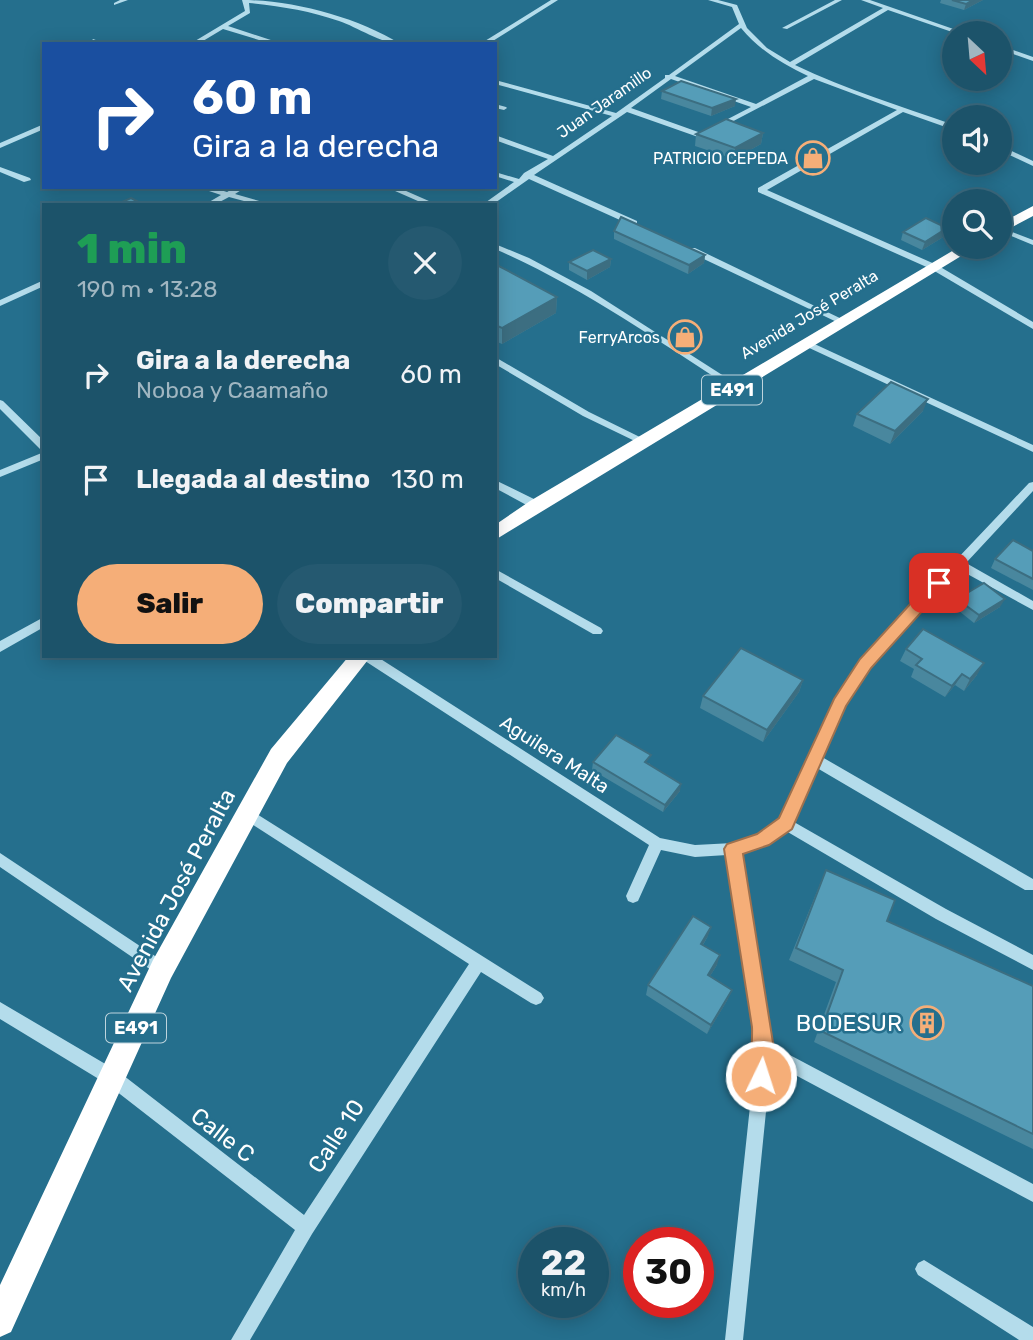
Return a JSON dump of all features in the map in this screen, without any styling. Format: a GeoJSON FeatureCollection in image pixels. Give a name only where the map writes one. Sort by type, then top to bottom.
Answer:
{"type":"FeatureCollection","features":[{"type":"Feature","properties":{"kind":"highway"},"geometry":{"type":"LineString","coordinates":[[1012,222],[1033,210]]}},
{"type":"Feature","properties":{"kind":"highway","name":"Avenida José Peralta"},"geometry":{"type":"LineString","coordinates":[[497,533],[536,505],[948,259]]}},
{"type":"Feature","properties":{"kind":"highway","name":"Avenida José Peralta"},"geometry":{"type":"LineString","coordinates":[[0,1321],[162,969],[284,750],[362,658]]}},
{"type":"Feature","properties":{"kind":"street"},"geometry":{"type":"LineString","coordinates":[[116,4],[125,0]]}},
{"type":"Feature","properties":{"kind":"street"},"geometry":{"type":"LineString","coordinates":[[486,42],[555,0]]}},
{"type":"Feature","properties":{"kind":"street"},"geometry":{"type":"LineString","coordinates":[[711,0],[732,2],[740,26],[789,66],[811,77],[942,123]]}},
{"type":"Feature","properties":{"kind":"street"},"geometry":{"type":"LineString","coordinates":[[785,28],[839,0]]}},
{"type":"Feature","properties":{"kind":"street"},"geometry":{"type":"LineString","coordinates":[[864,0],[942,27]]}},
{"type":"Feature","properties":{"kind":"street"},"geometry":{"type":"LineString","coordinates":[[196,42],[248,12],[246,1],[300,7],[344,19],[393,42]]}},
{"type":"Feature","properties":{"kind":"street"},"geometry":{"type":"LineString","coordinates":[[789,66],[888,8]]}},
{"type":"Feature","properties":{"kind":"street","name":"Juan Jaramillo"},"geometry":{"type":"LineString","coordinates":[[489,203],[626,109],[667,76],[740,26]]}},
{"type":"Feature","properties":{"kind":"street"},"geometry":{"type":"LineString","coordinates":[[223,27],[273,42]]}},
{"type":"Feature","properties":{"kind":"street"},"geometry":{"type":"LineString","coordinates":[[723,39],[751,36]]}},
{"type":"Feature","properties":{"kind":"street"},"geometry":{"type":"LineString","coordinates":[[1012,52],[1033,59]]}},
{"type":"Feature","properties":{"kind":"street"},"geometry":{"type":"LineString","coordinates":[[667,76],[757,106]]}},
{"type":"Feature","properties":{"kind":"street"},"geometry":{"type":"LineString","coordinates":[[626,109],[701,135],[811,77]]}},
{"type":"Feature","properties":{"kind":"street"},"geometry":{"type":"LineString","coordinates":[[497,83],[617,115]]}},
{"type":"Feature","properties":{"kind":"street"},"geometry":{"type":"LineString","coordinates":[[497,106],[504,108]]}},
{"type":"Feature","properties":{"kind":"street"},"geometry":{"type":"LineString","coordinates":[[905,109],[761,190],[934,267],[1033,327]]}},
{"type":"Feature","properties":{"kind":"street"},"geometry":{"type":"LineString","coordinates":[[0,146],[42,127]]}},
{"type":"Feature","properties":{"kind":"street"},"geometry":{"type":"LineString","coordinates":[[32,132],[42,135]]}},
{"type":"Feature","properties":{"kind":"street"},"geometry":{"type":"LineString","coordinates":[[497,138],[553,158]]}},
{"type":"Feature","properties":{"kind":"street"},"geometry":{"type":"LineString","coordinates":[[1012,154],[1033,164]]}},
{"type":"Feature","properties":{"kind":"street"},"geometry":{"type":"LineString","coordinates":[[0,169],[27,180]]}},
{"type":"Feature","properties":{"kind":"street"},"geometry":{"type":"LineString","coordinates":[[497,175],[518,181]]}},
{"type":"Feature","properties":{"kind":"street"},"geometry":{"type":"LineString","coordinates":[[527,175],[641,226]]}},
{"type":"Feature","properties":{"kind":"street"},"geometry":{"type":"LineString","coordinates":[[207,189],[260,203]]}},
{"type":"Feature","properties":{"kind":"street"},"geometry":{"type":"LineString","coordinates":[[212,203],[239,189]]}},
{"type":"Feature","properties":{"kind":"street"},"geometry":{"type":"LineString","coordinates":[[395,189],[429,203]]}},
{"type":"Feature","properties":{"kind":"street"},"geometry":{"type":"LineString","coordinates":[[1012,234],[1033,243]]}},
{"type":"Feature","properties":{"kind":"street"},"geometry":{"type":"LineString","coordinates":[[678,243],[844,322]]}},
{"type":"Feature","properties":{"kind":"street"},"geometry":{"type":"LineString","coordinates":[[497,247],[598,300],[736,387]]}},
{"type":"Feature","properties":{"kind":"street"},"geometry":{"type":"LineString","coordinates":[[0,303],[42,284]]}},
{"type":"Feature","properties":{"kind":"street"},"geometry":{"type":"LineString","coordinates":[[808,344],[1033,449]]}},
{"type":"Feature","properties":{"kind":"street"},"geometry":{"type":"LineString","coordinates":[[497,361],[586,414],[645,442]]}},
{"type":"Feature","properties":{"kind":"street"},"geometry":{"type":"LineString","coordinates":[[0,402],[42,445]]}},
{"type":"Feature","properties":{"kind":"street"},"geometry":{"type":"LineString","coordinates":[[0,474],[42,456]]}},
{"type":"Feature","properties":{"kind":"street"},"geometry":{"type":"LineString","coordinates":[[497,485],[536,505]]}},
{"type":"Feature","properties":{"kind":"street"},"geometry":{"type":"LineString","coordinates":[[1033,485],[866,663],[839,703],[786,824],[941,914],[1033,963]]}},
{"type":"Feature","properties":{"kind":"street"},"geometry":{"type":"LineString","coordinates":[[957,563],[1033,606]]}},
{"type":"Feature","properties":{"kind":"street"},"geometry":{"type":"LineString","coordinates":[[497,574],[597,631]]}},
{"type":"Feature","properties":{"kind":"street"},"geometry":{"type":"LineString","coordinates":[[0,647],[42,622]]}},
{"type":"Feature","properties":{"kind":"street","name":"Aguilera Malta"},"geometry":{"type":"LineString","coordinates":[[367,658],[657,843],[695,851],[733,849],[762,840],[786,824]]}},
{"type":"Feature","properties":{"kind":"street"},"geometry":{"type":"LineString","coordinates":[[814,759],[1030,885]]}},
{"type":"Feature","properties":{"kind":"street"},"geometry":{"type":"LineString","coordinates":[[248,815],[536,998]]}},
{"type":"Feature","properties":{"kind":"street"},"geometry":{"type":"LineString","coordinates":[[633,896],[657,843]]}},
{"type":"Feature","properties":{"kind":"street"},"geometry":{"type":"LineString","coordinates":[[733,849],[764,1049],[734,1340]]}},
{"type":"Feature","properties":{"kind":"street"},"geometry":{"type":"LineString","coordinates":[[0,859],[162,969]]}},
{"type":"Feature","properties":{"kind":"street","name":"Calle 10"},"geometry":{"type":"LineString","coordinates":[[240,1340],[306,1228],[479,962]]}},
{"type":"Feature","properties":{"kind":"street","name":"Calle C"},"geometry":{"type":"LineString","coordinates":[[0,1010],[113,1078],[306,1228]]}},
{"type":"Feature","properties":{"kind":"street"},"geometry":{"type":"LineString","coordinates":[[764,1049],[1033,1192]]}},
{"type":"Feature","properties":{"kind":"street"},"geometry":{"type":"LineString","coordinates":[[924,1269],[1033,1338]]}},
{"type":"Feature","properties":{"kind":"building"},"geometry":{"type":"Polygon","coordinates":[[[952,0],[973,0],[966,4],[952,0]]]}},
{"type":"Feature","properties":{"kind":"building"},"geometry":{"type":"Polygon","coordinates":[[[681,81],[736,99],[712,108],[662,91],[681,81]]]}},
{"type":"Feature","properties":{"kind":"building"},"geometry":{"type":"Polygon","coordinates":[[[726,119],[763,133],[735,148],[696,134],[726,119]]]}},
{"type":"Feature","properties":{"kind":"building"},"geometry":{"type":"Polygon","coordinates":[[[131,198],[140,203],[120,203],[131,198]]]}},
{"type":"Feature","properties":{"kind":"building"},"geometry":{"type":"Polygon","coordinates":[[[621,217],[705,255],[689,265],[614,231],[621,217]]]}},
{"type":"Feature","properties":{"kind":"building"},"geometry":{"type":"Polygon","coordinates":[[[926,218],[942,226],[942,231],[925,242],[903,232],[926,218]]]}},
{"type":"Feature","properties":{"kind":"building"},"geometry":{"type":"Polygon","coordinates":[[[593,250],[611,259],[587,271],[569,262],[593,250]]]}},
{"type":"Feature","properties":{"kind":"building"},"geometry":{"type":"Polygon","coordinates":[[[497,265],[557,297],[502,328],[497,326],[497,265]]]}},
{"type":"Feature","properties":{"kind":"building"},"geometry":{"type":"Polygon","coordinates":[[[891,382],[928,399],[895,431],[857,414],[891,382]]]}},
{"type":"Feature","properties":{"kind":"building"},"geometry":{"type":"Polygon","coordinates":[[[1013,540],[1033,551],[1033,579],[995,559],[1013,540]]]}},
{"type":"Feature","properties":{"kind":"building"},"geometry":{"type":"Polygon","coordinates":[[[984,583],[1005,599],[979,615],[957,599],[984,583]]]}},
{"type":"Feature","properties":{"kind":"building"},"geometry":{"type":"Polygon","coordinates":[[[923,629],[984,663],[970,679],[962,674],[952,686],[916,665],[922,659],[906,649],[923,629]]]}},
{"type":"Feature","properties":{"kind":"building"},"geometry":{"type":"Polygon","coordinates":[[[741,648],[803,680],[767,730],[703,696],[741,648]]]}},
{"type":"Feature","properties":{"kind":"building"},"geometry":{"type":"Polygon","coordinates":[[[616,735],[651,755],[645,762],[681,784],[665,805],[593,762],[616,735]]]}},
{"type":"Feature","properties":{"kind":"building","name":"BODESUR"},"geometry":{"type":"Polygon","coordinates":[[[826,870],[895,900],[887,921],[1033,986],[1033,1134],[821,1031],[843,970],[796,948],[826,870]]]}},
{"type":"Feature","properties":{"kind":"building"},"geometry":{"type":"Polygon","coordinates":[[[693,916],[711,927],[701,944],[720,955],[708,975],[732,990],[711,1025],[648,985],[693,916]]]}},
{"type":"Feature","properties":{"kind":"place","name":"PATRICIO CEPEDA"},"geometry":{"type":"Point","coordinates":[813,158]}},
{"type":"Feature","properties":{"kind":"place","name":"FerryArcos"},"geometry":{"type":"Point","coordinates":[685,337]}},
{"type":"Feature","properties":{"kind":"place","name":"BODESUR"},"geometry":{"type":"Point","coordinates":[927,1023]}},
{"type":"Feature","properties":{"kind":"route"},"geometry":{"type":"LineString","coordinates":[[761,1076],[764,1049],[762,1027],[733,849],[762,840],[786,824],[839,703],[866,663],[939,583]]}}]}
